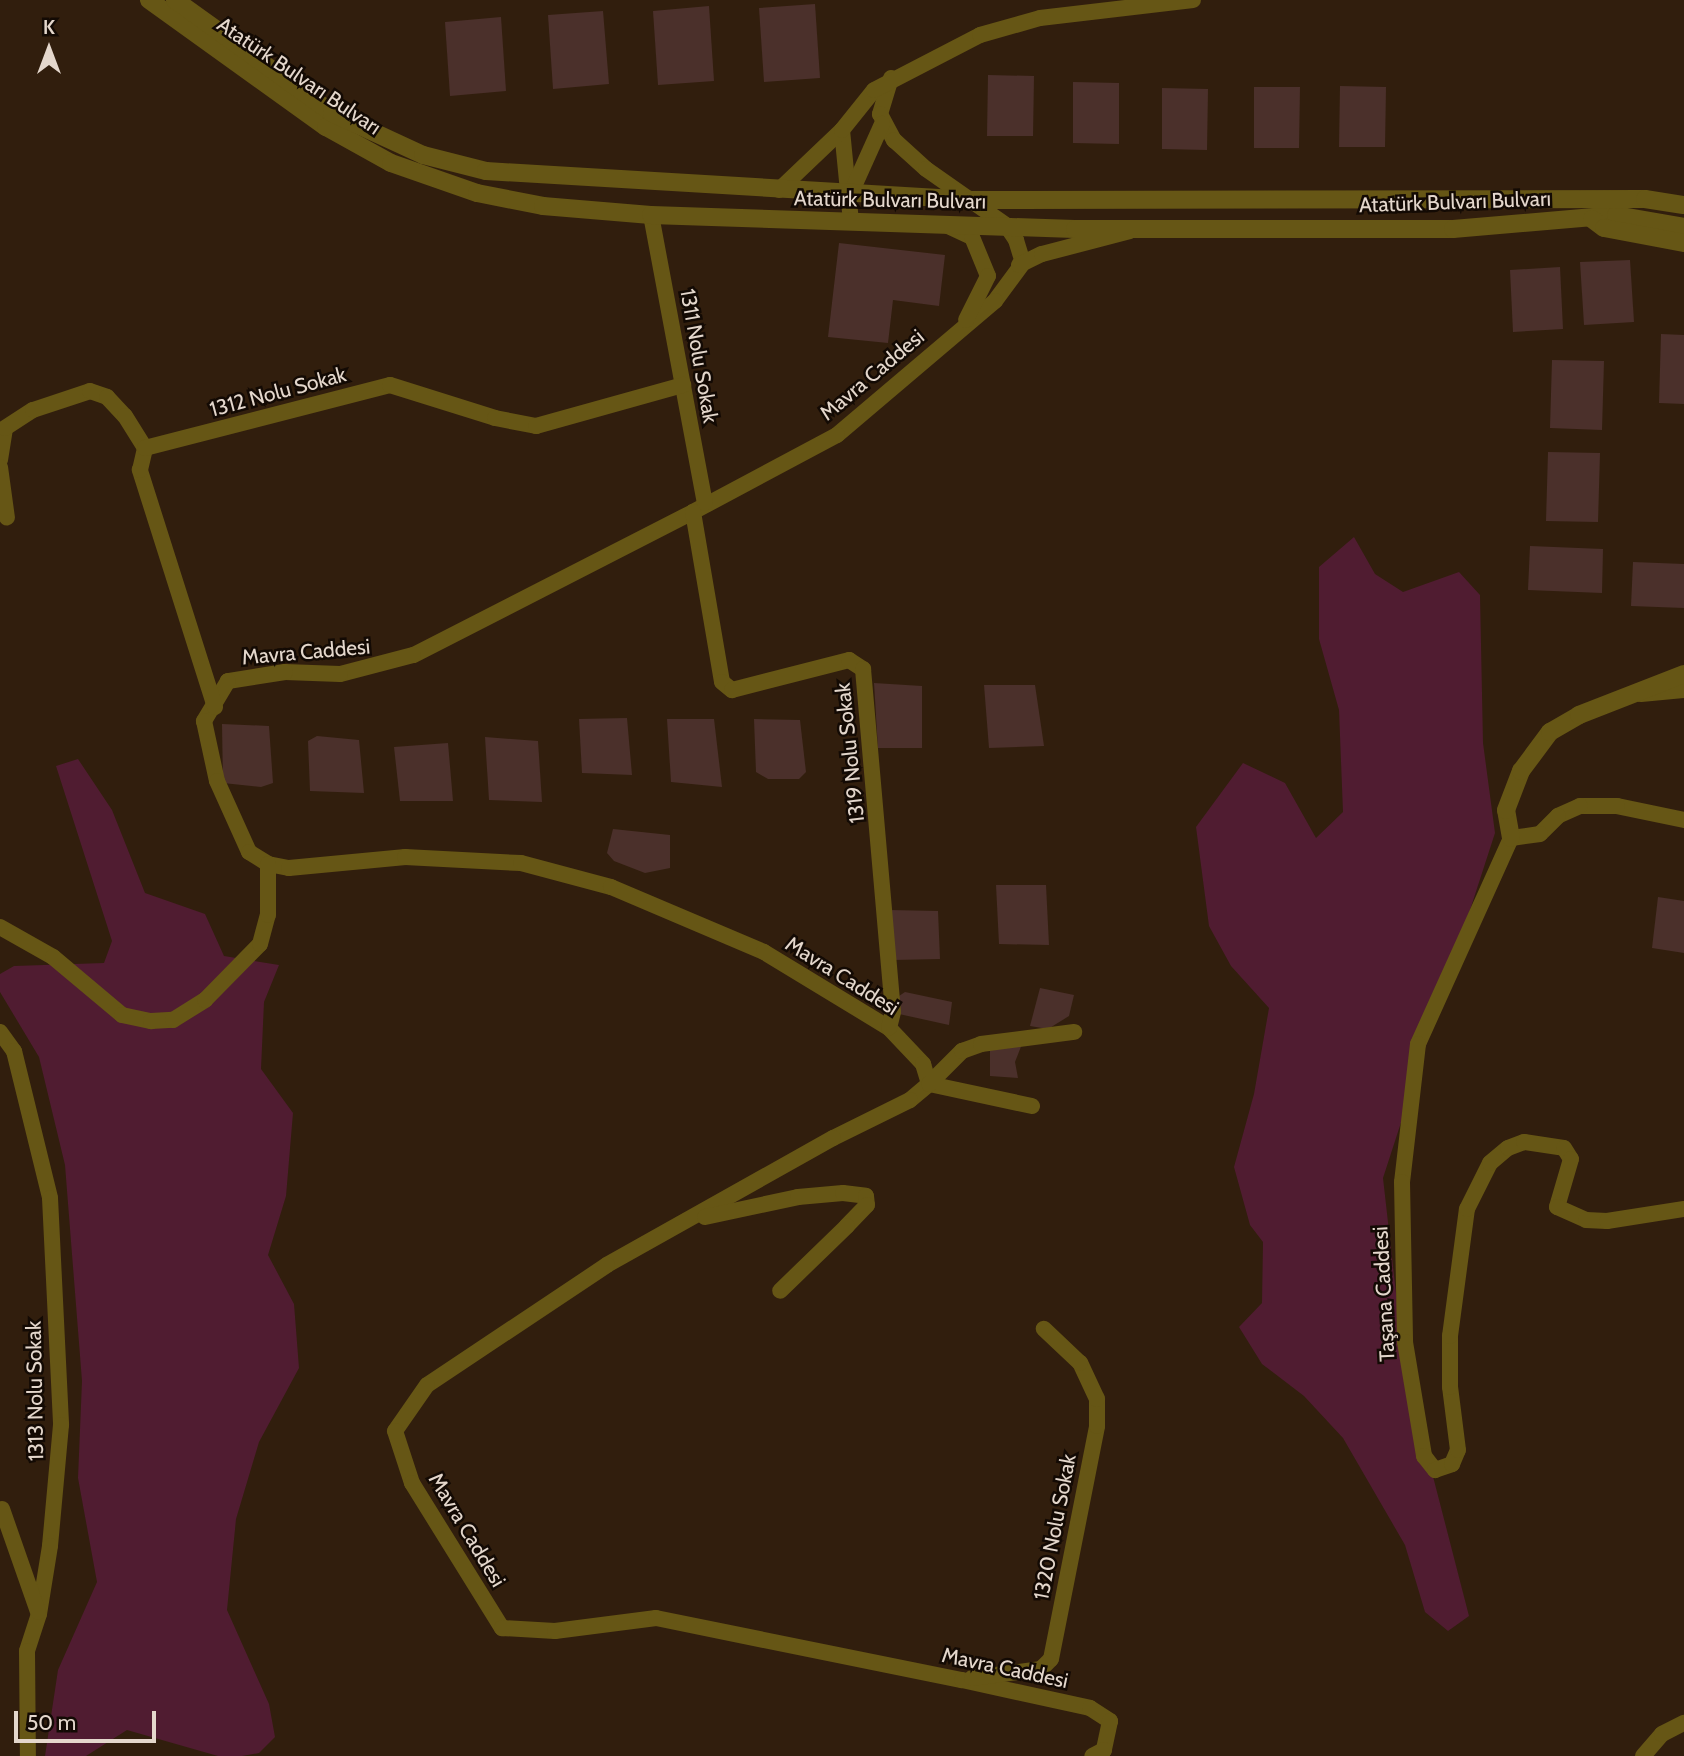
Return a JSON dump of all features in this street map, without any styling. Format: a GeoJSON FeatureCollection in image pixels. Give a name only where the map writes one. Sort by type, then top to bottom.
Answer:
{"type":"FeatureCollection","features":[{"type":"Feature","properties":{"kind":"street","name":"Atatürk Bulvarı Bulvarı"},"geometry":{"type":"LineString","coordinates":[[149,0],[326,127],[423,177],[544,206],[651,215],[947,226],[1453,229],[1591,217],[1653,218],[1684,228]]}},
{"type":"Feature","properties":{"kind":"street","name":"Atatürk Bulvarı Bulvarı"},"geometry":{"type":"LineString","coordinates":[[175,0],[332,113],[423,155],[486,171],[972,200],[1645,200],[1684,205]]}},
{"type":"Feature","properties":{"kind":"street"},"geometry":{"type":"LineString","coordinates":[[779,190],[842,130],[866,98],[891,78],[980,36],[1040,18],[1193,0]]}},
{"type":"Feature","properties":{"kind":"street"},"geometry":{"type":"LineString","coordinates":[[850,193],[882,124],[882,105],[891,78]]}},
{"type":"Feature","properties":{"kind":"street"},"geometry":{"type":"LineString","coordinates":[[882,124],[906,152],[1006,225],[1020,251],[1019,265],[1042,254],[1134,229]]}},
{"type":"Feature","properties":{"kind":"street"},"geometry":{"type":"LineString","coordinates":[[842,130],[851,222]]}},
{"type":"Feature","properties":{"kind":"street","name":"1311 Nolu Sokak"},"geometry":{"type":"LineString","coordinates":[[651,215],[683,386],[699,508]]}},
{"type":"Feature","properties":{"kind":"street"},"geometry":{"type":"LineString","coordinates":[[1591,217],[1596,226],[1684,243]]}},
{"type":"Feature","properties":{"kind":"street","name":"Mavra Caddesi"},"geometry":{"type":"LineString","coordinates":[[947,226],[972,237],[988,276],[960,331]]}},
{"type":"Feature","properties":{"kind":"street","name":"Mavra Caddesi"},"geometry":{"type":"LineString","coordinates":[[1019,265],[995,301],[837,435],[413,655],[340,674],[285,672],[228,681],[215,707],[204,721],[217,781],[249,852],[268,864],[289,868],[405,856],[522,863],[611,887],[764,952],[889,1028],[923,1064],[929,1084],[910,1100],[833,1138],[607,1265],[427,1385],[395,1430],[412,1483],[502,1628],[555,1631],[656,1618],[962,1680],[1090,1708],[1110,1721],[1104,1750],[1092,1756]]}},
{"type":"Feature","properties":{"kind":"street","name":"1312 Nolu Sokak"},"geometry":{"type":"LineString","coordinates":[[145,448],[390,384],[495,418],[536,426],[683,386]]}},
{"type":"Feature","properties":{"kind":"street"},"geometry":{"type":"LineString","coordinates":[[0,460],[5,428],[33,410],[90,391],[107,397],[125,415],[145,448],[140,470],[215,707]]}},
{"type":"Feature","properties":{"kind":"street"},"geometry":{"type":"LineString","coordinates":[[0,467],[7,519]]}},
{"type":"Feature","properties":{"kind":"street","name":"1319 Nolu Sokak"},"geometry":{"type":"LineString","coordinates":[[699,508],[722,682],[732,690],[849,660],[863,669],[868,687],[893,1012],[889,1028]]}},
{"type":"Feature","properties":{"kind":"street","name":"Taşana Caddesi"},"geometry":{"type":"LineString","coordinates":[[1684,674],[1639,694],[1579,715],[1550,732],[1521,771],[1507,810],[1511,838],[1418,1044],[1402,1182],[1405,1342],[1424,1456],[1435,1470],[1452,1464],[1458,1450],[1450,1387],[1450,1336],[1467,1209],[1490,1163],[1524,1142],[1564,1148],[1571,1159],[1558,1207],[1586,1220],[1607,1221],[1684,1209]]}},
{"type":"Feature","properties":{"kind":"street"},"geometry":{"type":"LineString","coordinates":[[1639,694],[1684,690]]}},
{"type":"Feature","properties":{"kind":"street"},"geometry":{"type":"LineString","coordinates":[[1511,838],[1540,834],[1558,816],[1580,806],[1617,806],[1684,820]]}},
{"type":"Feature","properties":{"kind":"street"},"geometry":{"type":"LineString","coordinates":[[0,927],[53,957],[122,1015],[151,1021],[173,1020],[205,1000],[260,944],[268,915],[268,864]]}},
{"type":"Feature","properties":{"kind":"street","name":"1313 Nolu Sokak"},"geometry":{"type":"LineString","coordinates":[[0,1032],[14,1051],[50,1198],[61,1425],[39,1614],[27,1651],[28,1756]]}},
{"type":"Feature","properties":{"kind":"street"},"geometry":{"type":"LineString","coordinates":[[929,1084],[951,1068],[962,1051],[981,1044],[1074,1032]]}},
{"type":"Feature","properties":{"kind":"street"},"geometry":{"type":"LineString","coordinates":[[929,1084],[1032,1106]]}},
{"type":"Feature","properties":{"kind":"street"},"geometry":{"type":"LineString","coordinates":[[689,1221],[798,1197],[843,1193],[866,1196],[867,1205],[780,1291]]}},
{"type":"Feature","properties":{"kind":"street","name":"1320 Nolu Sokak"},"geometry":{"type":"LineString","coordinates":[[962,1680],[1041,1669],[1051,1659],[1097,1426],[1097,1399],[1080,1363],[1044,1329]]}},
{"type":"Feature","properties":{"kind":"street"},"geometry":{"type":"LineString","coordinates":[[2,1510],[39,1614]]}},
{"type":"Feature","properties":{"kind":"street"},"geometry":{"type":"LineString","coordinates":[[1643,1756],[1662,1734],[1684,1723]]}},
{"type":"Feature","properties":{"kind":"shaded area"},"geometry":{"type":"Polygon","coordinates":[[[1354,537],[1375,574],[1403,592],[1459,572],[1480,595],[1483,743],[1495,833],[1383,1178],[1404,1364],[1469,1616],[1448,1631],[1425,1612],[1405,1545],[1343,1438],[1304,1396],[1262,1364],[1239,1327],[1262,1303],[1263,1242],[1250,1225],[1234,1167],[1254,1094],[1269,1008],[1231,966],[1209,926],[1196,827],[1243,763],[1285,783],[1316,838],[1343,812],[1339,710],[1319,639],[1319,567],[1354,537]]]}},
{"type":"Feature","properties":{"kind":"shaded area"},"geometry":{"type":"Polygon","coordinates":[[[78,759],[112,810],[145,893],[205,914],[224,956],[279,965],[264,1002],[261,1069],[293,1113],[286,1196],[268,1255],[294,1304],[299,1368],[259,1442],[236,1519],[227,1610],[269,1704],[275,1737],[259,1753],[242,1756],[218,1756],[127,1730],[86,1756],[45,1756],[58,1670],[97,1582],[78,1478],[82,1381],[65,1165],[39,1057],[0,992],[0,974],[14,966],[104,963],[112,941],[56,766],[78,759]]]}},
{"type":"Feature","properties":{"kind":"building"},"geometry":{"type":"Polygon","coordinates":[[[815,4],[820,78],[764,82],[759,8],[815,4]]]}},
{"type":"Feature","properties":{"kind":"building"},"geometry":{"type":"Polygon","coordinates":[[[709,6],[714,81],[658,85],[653,11],[709,6]]]}},
{"type":"Feature","properties":{"kind":"building"},"geometry":{"type":"Polygon","coordinates":[[[603,11],[609,84],[553,89],[548,15],[603,11]]]}},
{"type":"Feature","properties":{"kind":"building"},"geometry":{"type":"Polygon","coordinates":[[[501,17],[506,91],[450,96],[445,22],[501,17]]]}},
{"type":"Feature","properties":{"kind":"building"},"geometry":{"type":"Polygon","coordinates":[[[988,75],[1034,76],[1033,136],[987,136],[988,75]]]}},
{"type":"Feature","properties":{"kind":"building"},"geometry":{"type":"Polygon","coordinates":[[[1073,82],[1119,83],[1119,144],[1073,143],[1073,82]]]}},
{"type":"Feature","properties":{"kind":"building"},"geometry":{"type":"Polygon","coordinates":[[[1340,86],[1386,87],[1385,147],[1339,147],[1340,86]]]}},
{"type":"Feature","properties":{"kind":"building"},"geometry":{"type":"Polygon","coordinates":[[[1254,87],[1300,87],[1299,148],[1254,148],[1254,87]]]}},
{"type":"Feature","properties":{"kind":"building"},"geometry":{"type":"Polygon","coordinates":[[[1162,88],[1208,89],[1207,150],[1162,149],[1162,88]]]}},
{"type":"Feature","properties":{"kind":"building"},"geometry":{"type":"Polygon","coordinates":[[[839,243],[945,255],[939,306],[893,300],[888,343],[828,337],[839,243]]]}},
{"type":"Feature","properties":{"kind":"building"},"geometry":{"type":"Polygon","coordinates":[[[1630,260],[1634,322],[1584,325],[1580,262],[1630,260]]]}},
{"type":"Feature","properties":{"kind":"building"},"geometry":{"type":"Polygon","coordinates":[[[1560,267],[1563,329],[1513,332],[1510,270],[1560,267]]]}},
{"type":"Feature","properties":{"kind":"building"},"geometry":{"type":"Polygon","coordinates":[[[1661,334],[1684,335],[1684,404],[1659,403],[1661,334]]]}},
{"type":"Feature","properties":{"kind":"building"},"geometry":{"type":"Polygon","coordinates":[[[1552,360],[1604,361],[1602,430],[1550,428],[1552,360]]]}},
{"type":"Feature","properties":{"kind":"building"},"geometry":{"type":"Polygon","coordinates":[[[1548,452],[1600,453],[1598,522],[1546,521],[1548,452]]]}},
{"type":"Feature","properties":{"kind":"building"},"geometry":{"type":"Polygon","coordinates":[[[1530,546],[1603,549],[1602,593],[1528,590],[1530,546]]]}},
{"type":"Feature","properties":{"kind":"building"},"geometry":{"type":"Polygon","coordinates":[[[1633,562],[1684,564],[1684,608],[1631,606],[1633,562]]]}},
{"type":"Feature","properties":{"kind":"building"},"geometry":{"type":"Polygon","coordinates":[[[874,683],[922,686],[922,748],[878,748],[874,683]]]}},
{"type":"Feature","properties":{"kind":"building"},"geometry":{"type":"Polygon","coordinates":[[[984,685],[1035,685],[1044,746],[989,748],[984,685]]]}},
{"type":"Feature","properties":{"kind":"building"},"geometry":{"type":"Polygon","coordinates":[[[627,718],[632,775],[582,773],[579,719],[627,718]]]}},
{"type":"Feature","properties":{"kind":"building"},"geometry":{"type":"Polygon","coordinates":[[[667,719],[714,719],[722,787],[671,782],[667,719]]]}},
{"type":"Feature","properties":{"kind":"building"},"geometry":{"type":"Polygon","coordinates":[[[754,719],[800,720],[806,772],[799,779],[768,779],[756,772],[754,719]]]}},
{"type":"Feature","properties":{"kind":"building"},"geometry":{"type":"Polygon","coordinates":[[[222,724],[269,726],[273,783],[261,787],[223,783],[222,724]]]}},
{"type":"Feature","properties":{"kind":"building"},"geometry":{"type":"Polygon","coordinates":[[[317,736],[359,740],[364,793],[310,791],[308,741],[317,736]]]}},
{"type":"Feature","properties":{"kind":"building"},"geometry":{"type":"Polygon","coordinates":[[[485,737],[538,741],[542,802],[489,800],[485,737]]]}},
{"type":"Feature","properties":{"kind":"building"},"geometry":{"type":"Polygon","coordinates":[[[448,743],[453,801],[400,801],[394,747],[448,743]]]}},
{"type":"Feature","properties":{"kind":"building"},"geometry":{"type":"Polygon","coordinates":[[[613,829],[670,835],[670,868],[645,873],[614,861],[607,853],[613,829]]]}},
{"type":"Feature","properties":{"kind":"building"},"geometry":{"type":"Polygon","coordinates":[[[996,885],[1046,885],[1049,945],[999,944],[996,885]]]}},
{"type":"Feature","properties":{"kind":"building"},"geometry":{"type":"Polygon","coordinates":[[[1658,897],[1684,901],[1684,953],[1652,948],[1658,897]]]}},
{"type":"Feature","properties":{"kind":"building"},"geometry":{"type":"Polygon","coordinates":[[[889,910],[938,911],[940,959],[893,960],[889,910]]]}},
{"type":"Feature","properties":{"kind":"building"},"geometry":{"type":"Polygon","coordinates":[[[1040,988],[1074,995],[1069,1016],[1048,1029],[1030,1026],[1040,988]]]}},
{"type":"Feature","properties":{"kind":"building"},"geometry":{"type":"Polygon","coordinates":[[[905,992],[952,1002],[949,1025],[899,1014],[899,996],[905,992]]]}},
{"type":"Feature","properties":{"kind":"building"},"geometry":{"type":"Polygon","coordinates":[[[1022,1044],[1015,1062],[1018,1078],[990,1076],[990,1045],[1022,1044]]]}}]}
